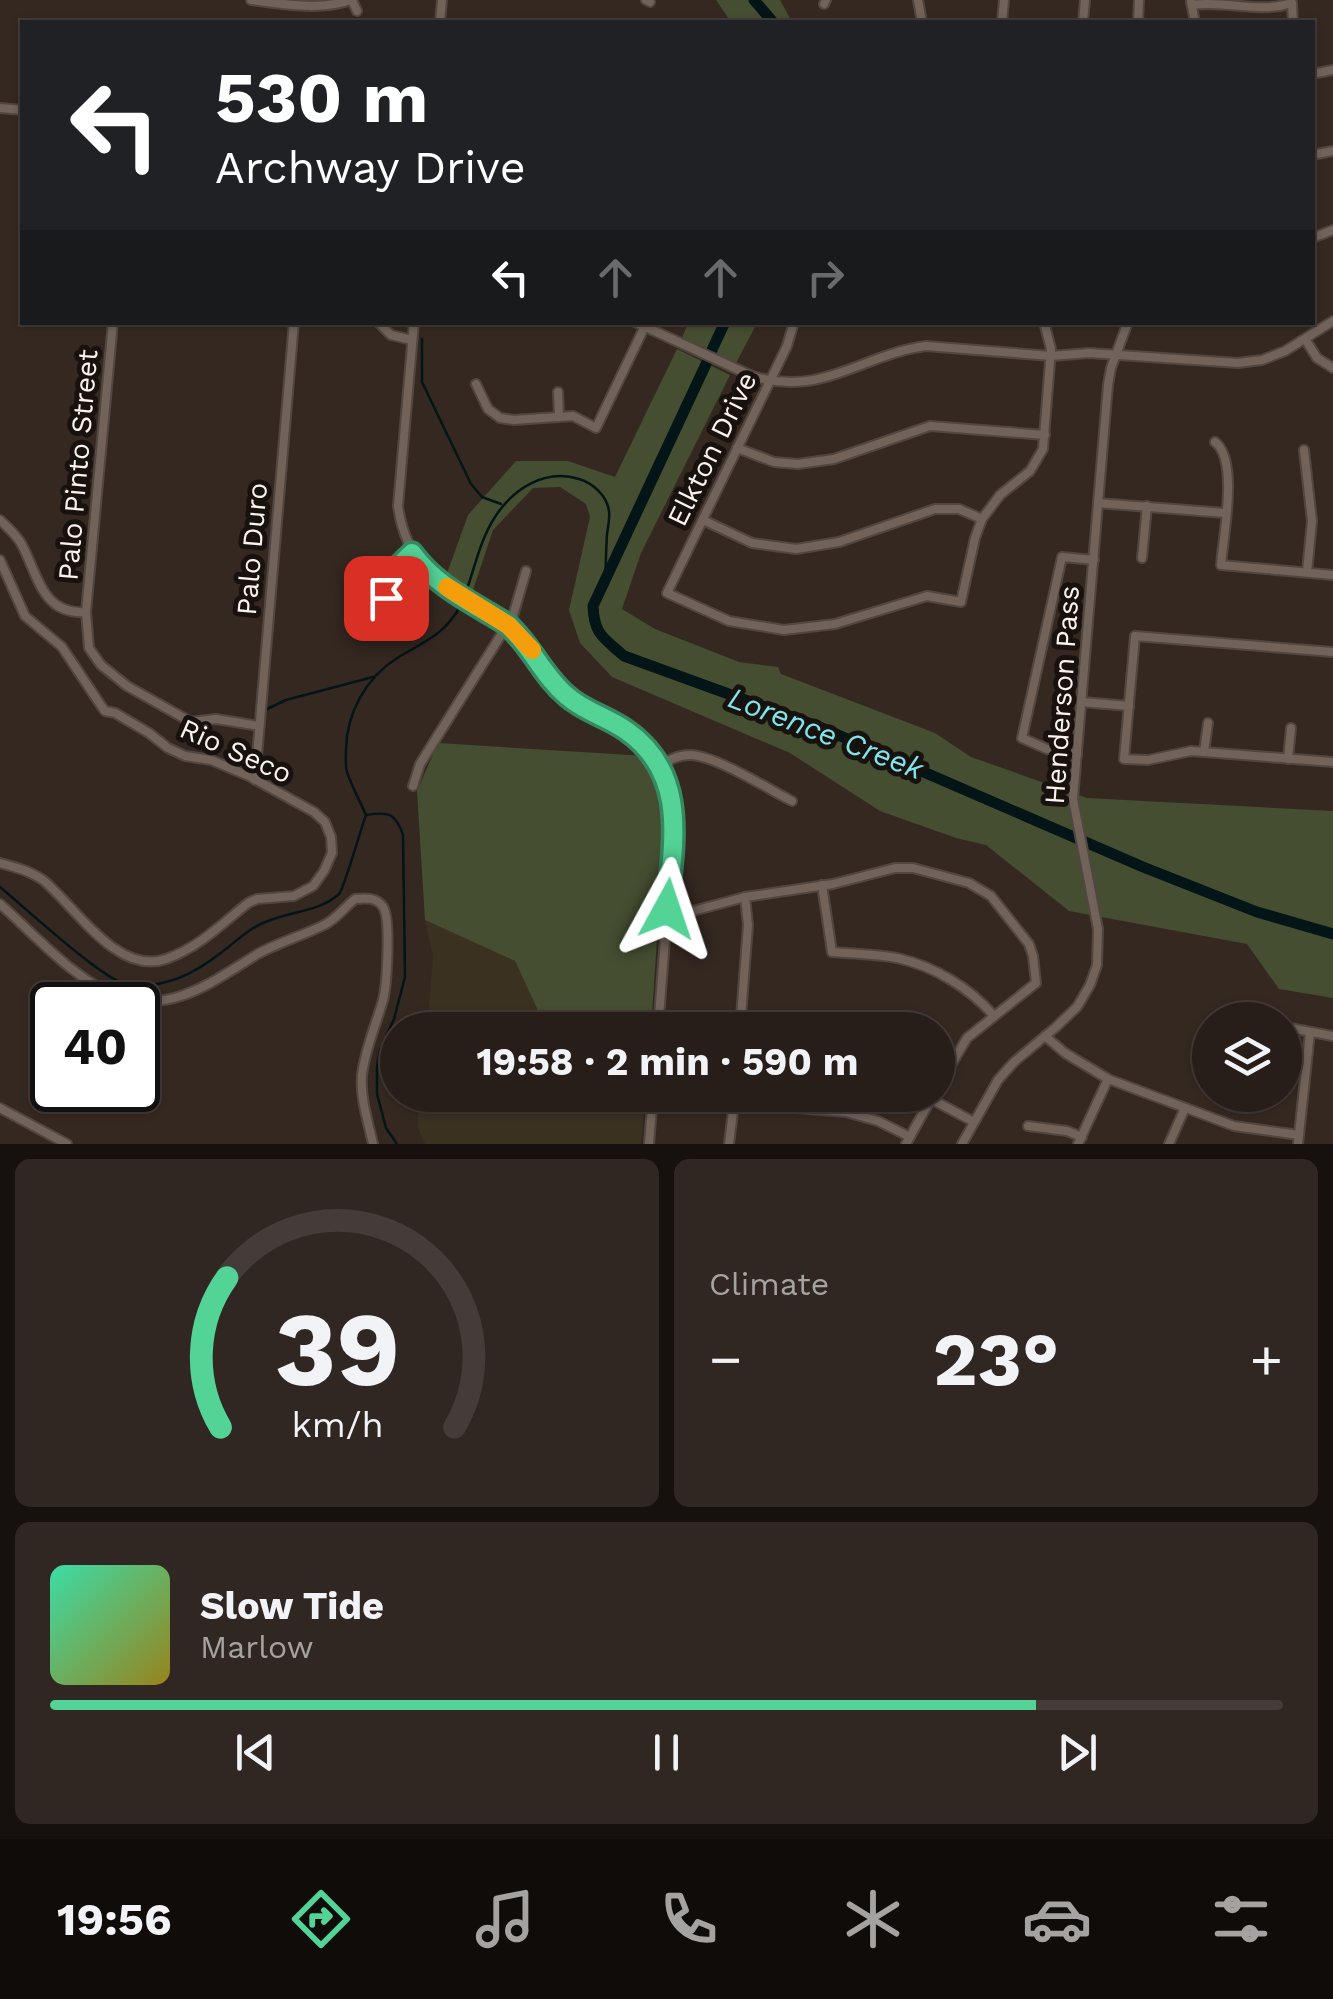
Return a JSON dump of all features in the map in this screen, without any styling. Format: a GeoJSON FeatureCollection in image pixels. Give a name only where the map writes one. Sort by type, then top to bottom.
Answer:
{"type":"FeatureCollection","features":[{"type":"Feature","properties":{"kind":"street"},"geometry":{"type":"LineString","coordinates":[[252,0],[325,7],[352,0],[357,11]]}},
{"type":"Feature","properties":{"kind":"street"},"geometry":{"type":"LineString","coordinates":[[1191,2],[1269,9],[1292,3],[1293,20]]}},
{"type":"Feature","properties":{"kind":"street"},"geometry":{"type":"LineString","coordinates":[[476,384],[488,409],[500,418],[559,415],[582,419],[596,428],[646,325],[731,368],[770,381],[794,382],[824,378],[926,346],[1051,356],[1083,352],[1250,362],[1274,356],[1333,321]]}},
{"type":"Feature","properties":{"kind":"street","name":"Palo Pinto Street"},"geometry":{"type":"LineString","coordinates":[[86,612],[114,325]]}},
{"type":"Feature","properties":{"kind":"street","name":"Palo Duro"},"geometry":{"type":"LineString","coordinates":[[254,780],[294,325]]}},
{"type":"Feature","properties":{"kind":"street"},"geometry":{"type":"LineString","coordinates":[[381,325],[391,335],[412,340]]}},
{"type":"Feature","properties":{"kind":"street"},"geometry":{"type":"LineString","coordinates":[[414,325],[398,506],[412,553],[440,582],[508,625],[527,643],[554,684],[570,699],[624,728],[644,745],[660,766],[670,789],[674,822],[659,1012]]}},
{"type":"Feature","properties":{"kind":"street","name":"Elkton Drive"},"geometry":{"type":"LineString","coordinates":[[793,325],[787,346],[667,593],[729,621],[784,630],[835,624],[927,596],[961,602],[982,519]]}},
{"type":"Feature","properties":{"kind":"street"},"geometry":{"type":"LineString","coordinates":[[702,520],[752,542],[796,549],[839,542],[935,509],[959,509],[982,519],[1000,495],[1034,466],[1043,448],[1051,356],[1045,325]]}},
{"type":"Feature","properties":{"kind":"street","name":"Henderson Pass"},"geometry":{"type":"LineString","coordinates":[[962,1144],[1006,1070],[1077,1007],[1094,975],[1100,942],[1073,805],[1108,385],[1127,325]]}},
{"type":"Feature","properties":{"kind":"street"},"geometry":{"type":"LineString","coordinates":[[1305,339],[1317,358],[1333,368]]}},
{"type":"Feature","properties":{"kind":"street"},"geometry":{"type":"LineString","coordinates":[[558,392],[559,415]]}},
{"type":"Feature","properties":{"kind":"street"},"geometry":{"type":"LineString","coordinates":[[738,448],[774,462],[798,464],[834,458],[930,426],[1045,434]]}},
{"type":"Feature","properties":{"kind":"street"},"geometry":{"type":"LineString","coordinates":[[1215,442],[1223,450],[1228,477],[1221,565],[1333,574]]}},
{"type":"Feature","properties":{"kind":"street"},"geometry":{"type":"LineString","coordinates":[[1304,450],[1312,521],[1308,572]]}},
{"type":"Feature","properties":{"kind":"street"},"geometry":{"type":"LineString","coordinates":[[1098,502],[1225,513]]}},
{"type":"Feature","properties":{"kind":"street"},"geometry":{"type":"LineString","coordinates":[[1142,558],[1146,506]]}},
{"type":"Feature","properties":{"kind":"street"},"geometry":{"type":"LineString","coordinates":[[0,520],[18,538],[48,598],[64,610],[86,612],[90,648],[74,665]]}},
{"type":"Feature","properties":{"kind":"street"},"geometry":{"type":"LineString","coordinates":[[386,598],[392,573],[412,553]]}},
{"type":"Feature","properties":{"kind":"street"},"geometry":{"type":"LineString","coordinates":[[1077,754],[1047,749],[1022,738],[1062,557],[1094,560]]}},
{"type":"Feature","properties":{"kind":"street","name":"Rio Seco"},"geometry":{"type":"LineString","coordinates":[[0,560],[26,616],[62,647],[105,711],[115,713],[181,754],[211,760],[318,815],[330,832],[332,853],[324,872],[308,890],[294,896],[257,899],[193,946],[165,960],[146,961],[130,957],[97,936],[42,880],[20,868],[0,864]]}},
{"type":"Feature","properties":{"kind":"street"},"geometry":{"type":"LineString","coordinates":[[413,786],[420,764],[513,616],[526,570]]}},
{"type":"Feature","properties":{"kind":"street"},"geometry":{"type":"LineString","coordinates":[[1333,652],[1135,636],[1124,758],[1148,760],[1204,752],[1333,762]]}},
{"type":"Feature","properties":{"kind":"street","name":"Rio Seco"},"geometry":{"type":"LineString","coordinates":[[90,648],[108,672],[185,720],[224,720],[259,726]]}},
{"type":"Feature","properties":{"kind":"street"},"geometry":{"type":"LineString","coordinates":[[1082,702],[1129,706]]}},
{"type":"Feature","properties":{"kind":"street"},"geometry":{"type":"LineString","coordinates":[[1204,752],[1208,723]]}},
{"type":"Feature","properties":{"kind":"street"},"geometry":{"type":"LineString","coordinates":[[1288,759],[1291,728]]}},
{"type":"Feature","properties":{"kind":"street"},"geometry":{"type":"LineString","coordinates":[[660,766],[686,755],[708,758],[792,800]]}},
{"type":"Feature","properties":{"kind":"street"},"geometry":{"type":"LineString","coordinates":[[667,909],[694,911],[745,897],[901,867],[982,890],[1029,944],[1036,983],[967,1038],[955,1058]]}},
{"type":"Feature","properties":{"kind":"street"},"geometry":{"type":"LineString","coordinates":[[822,885],[832,952],[899,959],[924,967],[972,993],[994,1016]]}},
{"type":"Feature","properties":{"kind":"street"},"geometry":{"type":"LineString","coordinates":[[741,1012],[748,925],[745,897]]}},
{"type":"Feature","properties":{"kind":"street"},"geometry":{"type":"LineString","coordinates":[[0,904],[76,972],[101,989],[129,1000],[162,1000],[177,998],[275,945],[322,926],[360,898],[380,903],[387,922],[385,992],[364,1064],[361,1094],[373,1144]]}},
{"type":"Feature","properties":{"kind":"street"},"geometry":{"type":"LineString","coordinates":[[1302,1030],[1333,1036]]}},
{"type":"Feature","properties":{"kind":"street"},"geometry":{"type":"LineString","coordinates":[[1045,1036],[1108,1079],[1245,1128],[1298,1140],[1310,1032]]}},
{"type":"Feature","properties":{"kind":"street"},"geometry":{"type":"LineString","coordinates":[[1028,1126],[1054,1128],[1080,1140],[1108,1079]]}},
{"type":"Feature","properties":{"kind":"street"},"geometry":{"type":"LineString","coordinates":[[0,1108],[67,1144]]}},
{"type":"Feature","properties":{"kind":"street"},"geometry":{"type":"LineString","coordinates":[[1168,1144],[1185,1108]]}},
{"type":"Feature","properties":{"kind":"street"},"geometry":{"type":"LineString","coordinates":[[955,1111],[974,1122]]}},
{"type":"Feature","properties":{"kind":"street"},"geometry":{"type":"LineString","coordinates":[[649,1144],[652,1112]]}},
{"type":"Feature","properties":{"kind":"street"},"geometry":{"type":"LineString","coordinates":[[730,1144],[734,1112]]}},
{"type":"Feature","properties":{"kind":"street"},"geometry":{"type":"LineString","coordinates":[[846,1112],[878,1121],[908,1140],[924,1112]]}},
{"type":"Feature","properties":{"kind":"shaded area"},"geometry":{"type":"Polygon","coordinates":[[[425,920],[515,961],[539,1012],[428,1012],[433,956],[425,920]]]}},
{"type":"Feature","properties":{"kind":"shaded area"},"geometry":{"type":"Polygon","coordinates":[[[418,1112],[644,1112],[641,1144],[425,1144],[418,1129],[418,1112]]]}},
{"type":"Feature","properties":{"kind":"green space"},"geometry":{"type":"Polygon","coordinates":[[[716,0],[780,0],[791,20],[730,20],[716,0]]]}},
{"type":"Feature","properties":{"kind":"green space"},"geometry":{"type":"Polygon","coordinates":[[[687,325],[756,325],[735,365],[682,338],[687,325]]]}},
{"type":"Feature","properties":{"kind":"green space"},"geometry":{"type":"Polygon","coordinates":[[[677,349],[730,375],[641,553],[622,609],[655,629],[739,662],[778,667],[781,674],[935,733],[971,757],[1087,798],[1333,811],[1333,998],[1279,989],[1247,944],[1069,911],[986,845],[880,811],[790,753],[612,677],[580,643],[569,610],[590,517],[586,504],[560,487],[533,488],[493,530],[472,593],[446,576],[468,515],[516,461],[568,461],[615,477],[677,349]]]}},
{"type":"Feature","properties":{"kind":"green space"},"geometry":{"type":"Polygon","coordinates":[[[438,743],[646,756],[663,793],[665,816],[652,1012],[539,1012],[515,961],[425,920],[417,791],[438,743]]]}},
{"type":"Feature","properties":{"kind":"waterway","name":"Lorence Creek"},"geometry":{"type":"LineString","coordinates":[[754,0],[771,20]]}},
{"type":"Feature","properties":{"kind":"waterway","name":"Lorence Creek"},"geometry":{"type":"LineString","coordinates":[[711,352],[724,325]]}},
{"type":"Feature","properties":{"kind":"waterway"},"geometry":{"type":"LineString","coordinates":[[422,339],[422,382],[471,484],[482,497],[501,504]]}},
{"type":"Feature","properties":{"kind":"waterway","name":"Lorence Creek"},"geometry":{"type":"LineString","coordinates":[[706,364],[593,606],[598,630],[611,645],[624,656],[822,728],[1143,867],[1257,912],[1333,934]]}},
{"type":"Feature","properties":{"kind":"waterway"},"geometry":{"type":"LineString","coordinates":[[467,589],[486,534],[502,507],[531,483],[554,476],[584,481],[605,500],[609,511],[605,580]]}},
{"type":"Feature","properties":{"kind":"waterway"},"geometry":{"type":"LineString","coordinates":[[0,887],[100,970],[126,984],[139,985],[163,983],[186,975],[261,924],[331,900],[341,890],[366,815],[346,767],[347,735],[354,709],[376,675],[441,630],[462,604]]}},
{"type":"Feature","properties":{"kind":"waterway"},"geometry":{"type":"LineString","coordinates":[[265,710],[286,700],[373,677]]}},
{"type":"Feature","properties":{"kind":"waterway"},"geometry":{"type":"LineString","coordinates":[[367,815],[391,816],[403,835],[405,977],[377,1067],[377,1094],[386,1128],[397,1144]]}},
{"type":"Feature","properties":{"kind":"slow traffic"},"geometry":{"type":"LineString","coordinates":[[447,587],[508,625],[532,650]]}},
{"type":"Feature","properties":{"kind":"route"},"geometry":{"type":"LineString","coordinates":[[386,598],[392,573],[412,553],[440,582],[517,633],[554,684],[570,699],[624,728],[644,745],[660,766],[672,802],[667,909]]}}]}
